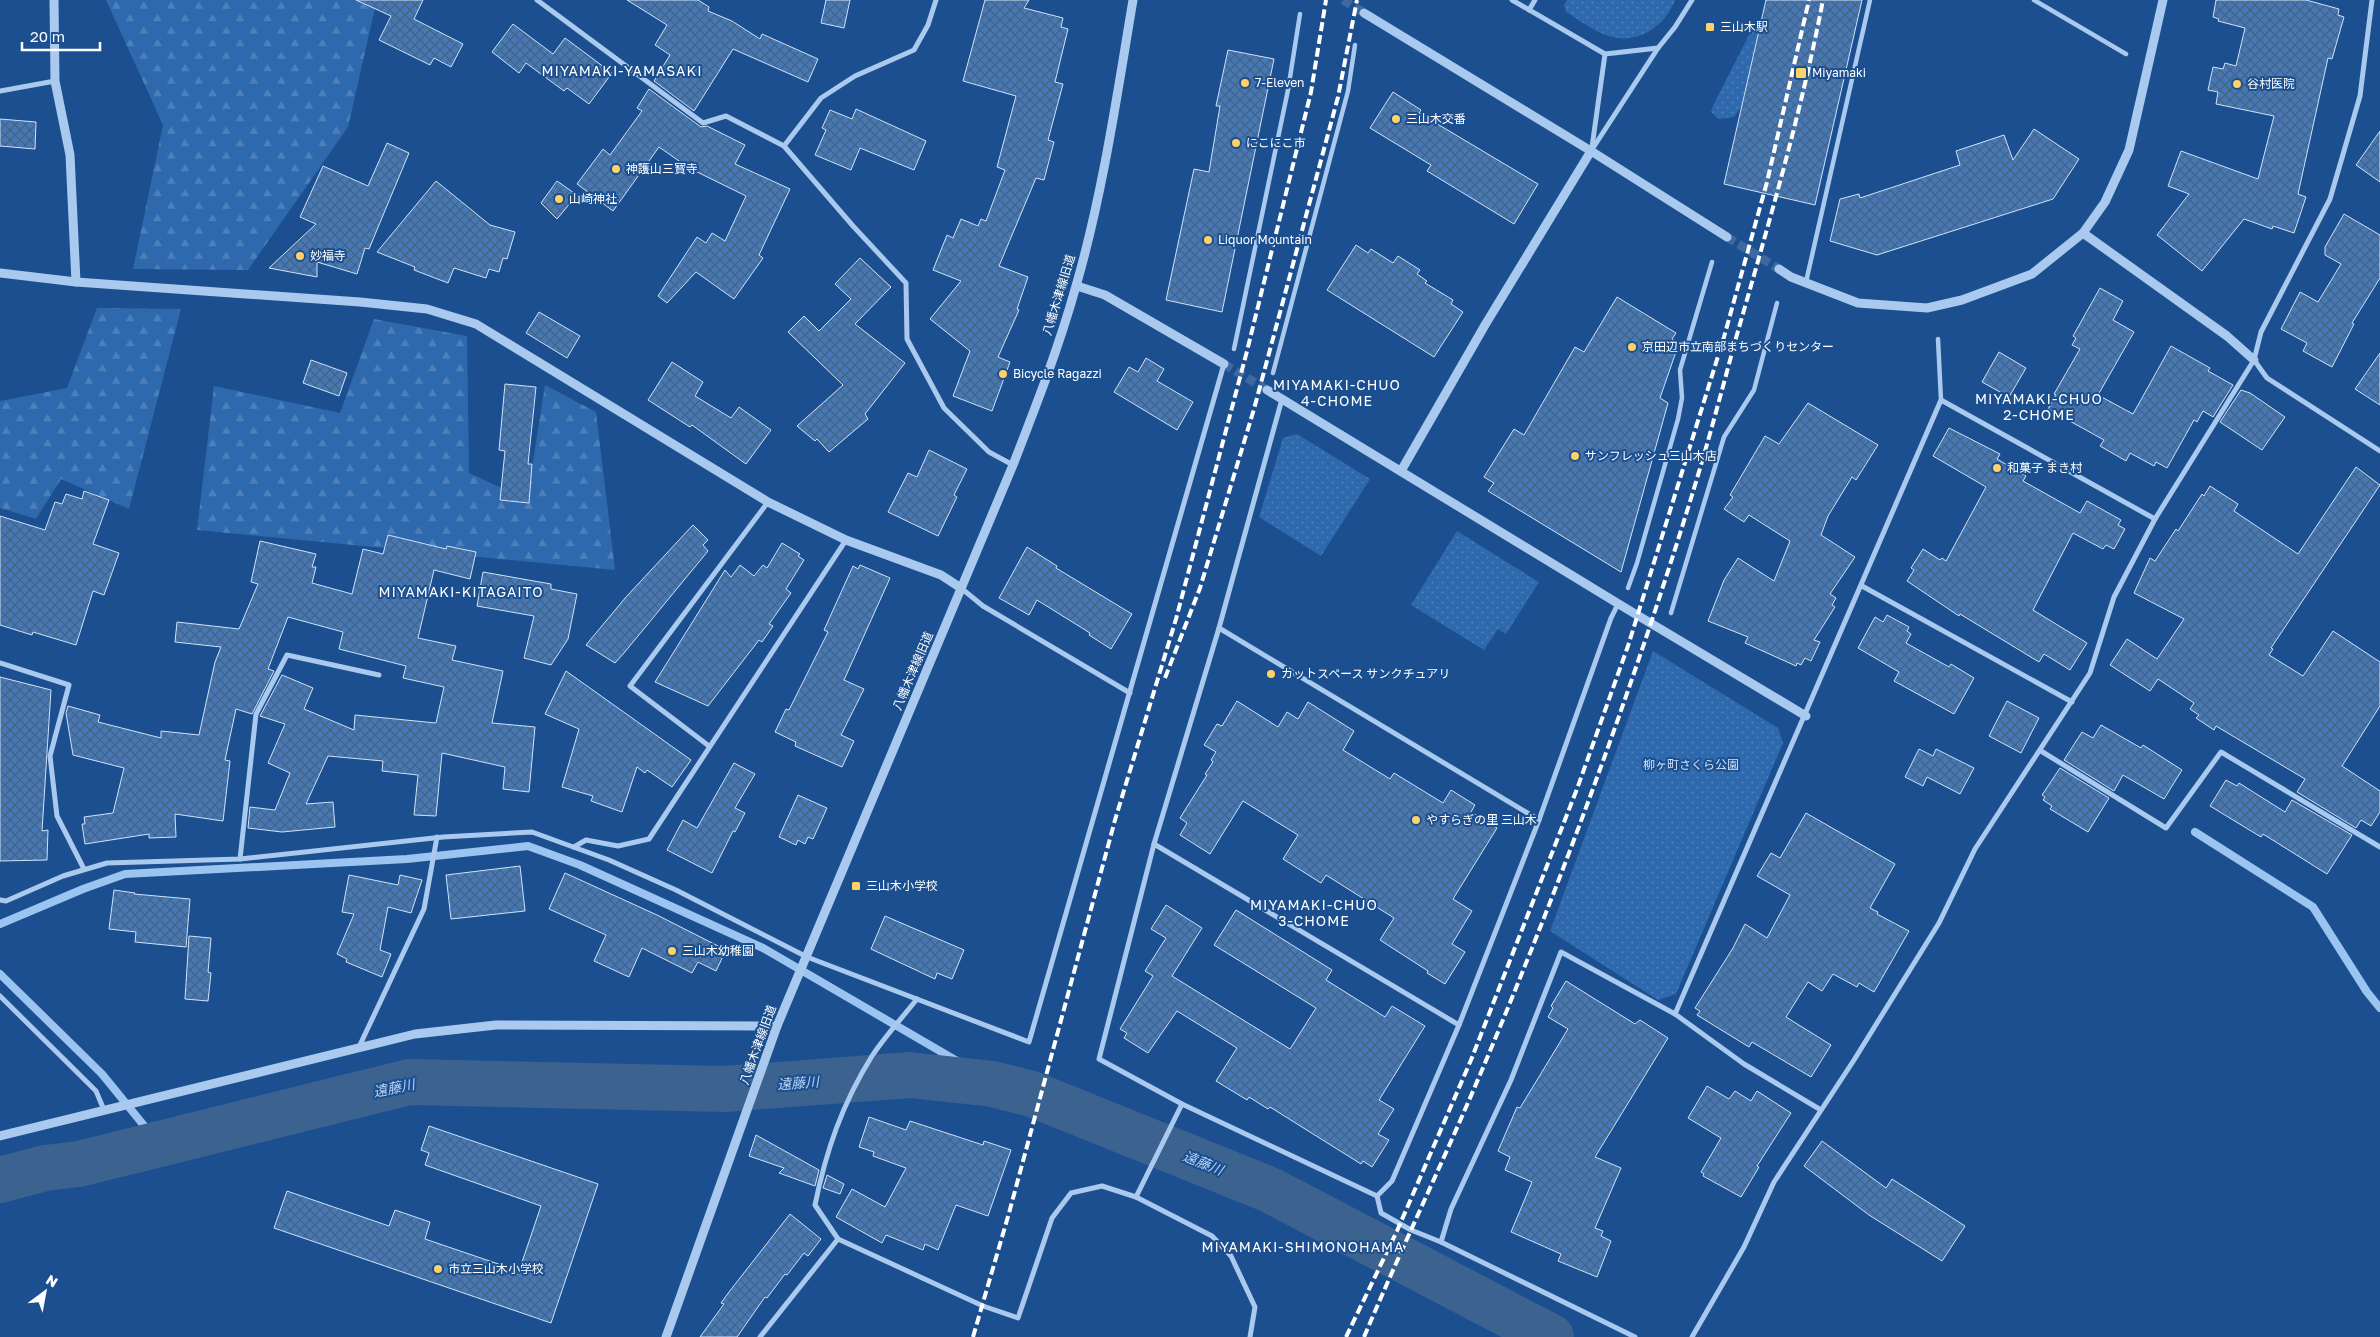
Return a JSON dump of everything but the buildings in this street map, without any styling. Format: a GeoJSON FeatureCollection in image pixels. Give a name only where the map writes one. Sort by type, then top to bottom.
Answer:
{"type":"FeatureCollection","features":[{"type":"Feature","properties":{"kind":"street"},"geometry":{"type":"LineString","coordinates":[[54,0],[55,81],[70,155],[76,282]]}},
{"type":"Feature","properties":{"kind":"street"},"geometry":{"type":"LineString","coordinates":[[537,0],[704,124],[726,116],[784,146],[853,226],[906,283],[907,339],[944,408],[989,452],[1013,465]]}},
{"type":"Feature","properties":{"kind":"street"},"geometry":{"type":"LineString","coordinates":[[784,146],[821,98],[856,76],[914,50],[928,26],[936,0]]}},
{"type":"Feature","properties":{"kind":"street","name":"八幡木津線旧道"},"geometry":{"type":"LineString","coordinates":[[666,1337],[777,1026],[1013,465],[1041,392],[1076,286],[1097,202],[1134,0]]}},
{"type":"Feature","properties":{"kind":"street"},"geometry":{"type":"LineString","coordinates":[[1512,0],[1604,54],[1658,48]]}},
{"type":"Feature","properties":{"kind":"street"},"geometry":{"type":"LineString","coordinates":[[1529,10],[1535,0]]}},
{"type":"Feature","properties":{"kind":"street"},"geometry":{"type":"LineString","coordinates":[[1401,471],[1485,325],[1591,151],[1658,48],[1675,27],[1692,0]]}},
{"type":"Feature","properties":{"kind":"street"},"geometry":{"type":"LineString","coordinates":[[1806,282],[1870,0]]}},
{"type":"Feature","properties":{"kind":"street"},"geometry":{"type":"LineString","coordinates":[[2034,0],[2126,54]]}},
{"type":"Feature","properties":{"kind":"street"},"geometry":{"type":"LineString","coordinates":[[1778,269],[1858,303],[1929,308],[1962,300],[2032,274],[2083,233],[2105,202],[2128,150],[2164,0]]}},
{"type":"Feature","properties":{"kind":"street"},"geometry":{"type":"LineString","coordinates":[[1692,1337],[1744,1246],[1774,1182],[1939,923],[1975,849],[2090,674],[2114,597],[2155,519],[2254,360],[2261,332],[2330,199],[2360,96],[2372,0]]}},
{"type":"Feature","properties":{"kind":"street"},"geometry":{"type":"LineString","coordinates":[[1364,13],[1591,151],[1727,237]]}},
{"type":"Feature","properties":{"kind":"street"},"geometry":{"type":"LineString","coordinates":[[1234,350],[1288,90],[1300,14]]}},
{"type":"Feature","properties":{"kind":"street"},"geometry":{"type":"LineString","coordinates":[[1273,373],[1348,90],[1355,45]]}},
{"type":"Feature","properties":{"kind":"street"},"geometry":{"type":"LineString","coordinates":[[1591,151],[1604,54]]}},
{"type":"Feature","properties":{"kind":"street"},"geometry":{"type":"LineString","coordinates":[[0,91],[55,81]]}},
{"type":"Feature","properties":{"kind":"street"},"geometry":{"type":"LineString","coordinates":[[2083,233],[2227,336],[2254,360],[2267,378],[2380,451]]}},
{"type":"Feature","properties":{"kind":"street"},"geometry":{"type":"LineString","coordinates":[[1628,588],[1637,564],[1678,419],[1682,398],[1680,370],[1712,262]]}},
{"type":"Feature","properties":{"kind":"street"},"geometry":{"type":"LineString","coordinates":[[0,273],[76,282],[370,303],[427,310],[476,324],[768,502],[846,540],[941,575],[983,606],[1130,693]]}},
{"type":"Feature","properties":{"kind":"street"},"geometry":{"type":"LineString","coordinates":[[0,900],[6,901],[63,876],[107,863],[240,859],[437,837],[532,832],[574,847],[676,890],[807,957],[1029,1042],[1224,364],[1105,295],[1076,286]]}},
{"type":"Feature","properties":{"kind":"street"},"geometry":{"type":"LineString","coordinates":[[1671,613],[1724,437],[1754,390],[1777,303]]}},
{"type":"Feature","properties":{"kind":"street"},"geometry":{"type":"LineString","coordinates":[[1675,1014],[1806,716],[1941,400],[1938,339]]}},
{"type":"Feature","properties":{"kind":"street"},"geometry":{"type":"LineString","coordinates":[[1267,390],[1806,716]]}},
{"type":"Feature","properties":{"kind":"street"},"geometry":{"type":"LineString","coordinates":[[1282,399],[1219,628],[1154,844],[1100,1059],[1182,1104],[1377,1196],[1382,1213],[1411,1230],[1441,1242],[1635,1337]]}},
{"type":"Feature","properties":{"kind":"street"},"geometry":{"type":"LineString","coordinates":[[1941,400],[2155,519]]}},
{"type":"Feature","properties":{"kind":"street"},"geometry":{"type":"LineString","coordinates":[[709,746],[630,686],[768,502]]}},
{"type":"Feature","properties":{"kind":"street"},"geometry":{"type":"LineString","coordinates":[[574,847],[586,840],[618,846],[649,839],[846,540]]}},
{"type":"Feature","properties":{"kind":"street"},"geometry":{"type":"LineString","coordinates":[[1862,586],[2072,702]]}},
{"type":"Feature","properties":{"kind":"street"},"geometry":{"type":"LineString","coordinates":[[1377,1196],[1392,1181],[1459,1025],[1539,820],[1611,618],[1618,604]]}},
{"type":"Feature","properties":{"kind":"street"},"geometry":{"type":"LineString","coordinates":[[1219,628],[1539,820]]}},
{"type":"Feature","properties":{"kind":"street"},"geometry":{"type":"LineString","coordinates":[[240,859],[256,714],[287,655],[379,675]]}},
{"type":"Feature","properties":{"kind":"street"},"geometry":{"type":"LineString","coordinates":[[0,663],[68,685],[50,756],[57,816],[84,869]]}},
{"type":"Feature","properties":{"kind":"street"},"geometry":{"type":"LineString","coordinates":[[2041,751],[2166,828],[2221,752],[2380,847]]}},
{"type":"Feature","properties":{"kind":"street"},"geometry":{"type":"LineString","coordinates":[[359,1047],[424,910],[437,837]]}},
{"type":"Feature","properties":{"kind":"street"},"geometry":{"type":"LineString","coordinates":[[1154,844],[1459,1025]]}},
{"type":"Feature","properties":{"kind":"street"},"geometry":{"type":"LineString","coordinates":[[1441,1242],[1451,1210],[1510,1080],[1561,952],[1675,1014],[1744,1064],[1821,1110]]}},
{"type":"Feature","properties":{"kind":"street"},"geometry":{"type":"LineString","coordinates":[[0,996],[96,1091],[104,1110]]}},
{"type":"Feature","properties":{"kind":"street"},"geometry":{"type":"LineString","coordinates":[[917,999],[873,1055],[846,1102],[825,1159],[815,1205],[838,1239],[983,1306],[1018,1318],[1052,1218],[1071,1193],[1102,1186],[1136,1197],[1212,1236],[1231,1256],[1255,1308],[1250,1337]]}},
{"type":"Feature","properties":{"kind":"street"},"geometry":{"type":"LineString","coordinates":[[0,1136],[415,1034],[496,1024],[777,1026]]}},
{"type":"Feature","properties":{"kind":"street"},"geometry":{"type":"LineString","coordinates":[[1136,1197],[1182,1104]]}},
{"type":"Feature","properties":{"kind":"street"},"geometry":{"type":"LineString","coordinates":[[760,1337],[838,1239]]}},
{"type":"Feature","properties":{"kind":"green space"},"geometry":{"type":"Polygon","coordinates":[[[106,0],[367,0],[375,8],[348,127],[248,270],[133,269],[163,125],[106,0]]]}},
{"type":"Feature","properties":{"kind":"green space"},"geometry":{"type":"Polygon","coordinates":[[[1567,0],[1675,0],[1664,19],[1648,32],[1636,37],[1615,38],[1595,30],[1566,12],[1564,5],[1567,0]]]}},
{"type":"Feature","properties":{"kind":"green space"},"geometry":{"type":"Polygon","coordinates":[[[1754,25],[1760,27],[1741,107],[1734,117],[1719,119],[1711,112],[1713,106],[1754,25]]]}},
{"type":"Feature","properties":{"kind":"green space"},"geometry":{"type":"Polygon","coordinates":[[[97,308],[181,309],[129,509],[61,479],[36,519],[0,508],[0,401],[67,388],[97,308]]]}},
{"type":"Feature","properties":{"kind":"green space"},"geometry":{"type":"Polygon","coordinates":[[[374,319],[467,336],[469,473],[527,500],[545,385],[596,412],[615,570],[197,530],[214,386],[340,413],[374,319]]]}},
{"type":"Feature","properties":{"kind":"green space"},"geometry":{"type":"Polygon","coordinates":[[[1297,434],[1370,479],[1321,556],[1259,517],[1283,438],[1297,434]]]}},
{"type":"Feature","properties":{"kind":"green space"},"geometry":{"type":"Polygon","coordinates":[[[1457,531],[1539,582],[1506,634],[1498,629],[1484,650],[1411,605],[1457,531]]]}},
{"type":"Feature","properties":{"kind":"green space","name":"柳ヶ町さくら公園"},"geometry":{"type":"Polygon","coordinates":[[[1653,651],[1778,728],[1783,743],[1676,994],[1658,1000],[1550,931],[1653,651]]]}},
{"type":"Feature","properties":{"kind":"waterway"},"geometry":{"type":"LineString","coordinates":[[2195,832],[2313,907],[2367,992],[2380,1008]]}},
{"type":"Feature","properties":{"kind":"waterway"},"geometry":{"type":"LineString","coordinates":[[0,924],[83,889],[125,874],[407,859],[528,846],[580,865],[763,948],[1000,1086]]}},
{"type":"Feature","properties":{"kind":"waterway"},"geometry":{"type":"LineString","coordinates":[[0,974],[102,1074],[159,1144]]}},
{"type":"Feature","properties":{"kind":"waterway","name":"遠藤川"},"geometry":{"type":"LineString","coordinates":[[0,1180],[45,1168],[79,1164],[409,1082],[725,1089],[910,1075],[993,1084],[1032,1094],[1270,1190],[1551,1337]]}},
{"type":"Feature","properties":{"kind":"tunnel"},"geometry":{"type":"LineString","coordinates":[[1343,0],[1364,13]]}},
{"type":"Feature","properties":{"kind":"tunnel"},"geometry":{"type":"LineString","coordinates":[[1727,237],[1779,269]]}},
{"type":"Feature","properties":{"kind":"tunnel"},"geometry":{"type":"LineString","coordinates":[[1224,364],[1267,390]]}},
{"type":"Feature","properties":{"kind":"railway"},"geometry":{"type":"LineString","coordinates":[[973,1337],[1009,1213],[1115,820],[1176,619],[1247,351],[1311,92],[1326,0]]}},
{"type":"Feature","properties":{"kind":"railway"},"geometry":{"type":"LineString","coordinates":[[1165,678],[1200,588],[1254,409],[1338,97],[1357,0]]}},
{"type":"Feature","properties":{"kind":"railway"},"geometry":{"type":"LineString","coordinates":[[1346,1337],[1397,1231],[1471,1060],[1577,789],[1628,646],[1724,337],[1767,182],[1809,0]]}},
{"type":"Feature","properties":{"kind":"railway"},"geometry":{"type":"LineString","coordinates":[[1364,1337],[1468,1104],[1540,929],[1594,786],[1645,641],[1698,475],[1772,212],[1805,85],[1823,0]]}},
{"type":"Feature","properties":{"kind":"place","name":"三山木駅"},"geometry":{"type":"Point","coordinates":[1710,27]}},
{"type":"Feature","properties":{"kind":"place","name":"Miyamaki"},"geometry":{"type":"Point","coordinates":[1801,73]}},
{"type":"Feature","properties":{"kind":"place","name":"7-Eleven"},"geometry":{"type":"Point","coordinates":[1245,83]}},
{"type":"Feature","properties":{"kind":"place","name":"谷村医院"},"geometry":{"type":"Point","coordinates":[2237,84]}},
{"type":"Feature","properties":{"kind":"place","name":"三山木交番"},"geometry":{"type":"Point","coordinates":[1396,119]}},
{"type":"Feature","properties":{"kind":"place","name":"にこにこ市"},"geometry":{"type":"Point","coordinates":[1236,143]}},
{"type":"Feature","properties":{"kind":"place","name":"神護山三寳寺"},"geometry":{"type":"Point","coordinates":[616,169]}},
{"type":"Feature","properties":{"kind":"place","name":"山崎神社"},"geometry":{"type":"Point","coordinates":[559,199]}},
{"type":"Feature","properties":{"kind":"place","name":"Liquor Mountain"},"geometry":{"type":"Point","coordinates":[1208,240]}},
{"type":"Feature","properties":{"kind":"place","name":"妙福寺"},"geometry":{"type":"Point","coordinates":[300,256]}},
{"type":"Feature","properties":{"kind":"place","name":"京田辺市立南部まちづくりセンター"},"geometry":{"type":"Point","coordinates":[1632,347]}},
{"type":"Feature","properties":{"kind":"place","name":"Bicycle Ragazzi"},"geometry":{"type":"Point","coordinates":[1003,374]}},
{"type":"Feature","properties":{"kind":"place","name":"サンフレッシュ三山木店"},"geometry":{"type":"Point","coordinates":[1575,456]}},
{"type":"Feature","properties":{"kind":"place","name":"和菓子 まき村"},"geometry":{"type":"Point","coordinates":[1997,468]}},
{"type":"Feature","properties":{"kind":"place","name":"カットスペース サンクチュアリ"},"geometry":{"type":"Point","coordinates":[1271,674]}},
{"type":"Feature","properties":{"kind":"place","name":"やすらぎの里 三山木"},"geometry":{"type":"Point","coordinates":[1416,820]}},
{"type":"Feature","properties":{"kind":"place","name":"三山木小学校"},"geometry":{"type":"Point","coordinates":[856,886]}},
{"type":"Feature","properties":{"kind":"place","name":"三山木幼稚園"},"geometry":{"type":"Point","coordinates":[672,951]}},
{"type":"Feature","properties":{"kind":"place","name":"市立三山木小学校"},"geometry":{"type":"Point","coordinates":[438,1269]}},
{"type":"Feature","properties":{"kind":"district","name":"MIYAMAKI-YAMASAKI"},"geometry":{"type":"Point","coordinates":[622,71]}},
{"type":"Feature","properties":{"kind":"district","name":"MIYAMAKI-CHUO 4-CHOME"},"geometry":{"type":"Point","coordinates":[1337,394]}},
{"type":"Feature","properties":{"kind":"district","name":"MIYAMAKI-CHUO 2-CHOME"},"geometry":{"type":"Point","coordinates":[2039,408]}},
{"type":"Feature","properties":{"kind":"district","name":"MIYAMAKI-KITAGAITO"},"geometry":{"type":"Point","coordinates":[461,592]}},
{"type":"Feature","properties":{"kind":"district","name":"MIYAMAKI-CHUO 3-CHOME"},"geometry":{"type":"Point","coordinates":[1314,914]}},
{"type":"Feature","properties":{"kind":"district","name":"MIYAMAKI-SHIMONOHAMA"},"geometry":{"type":"Point","coordinates":[1303,1247]}}]}
